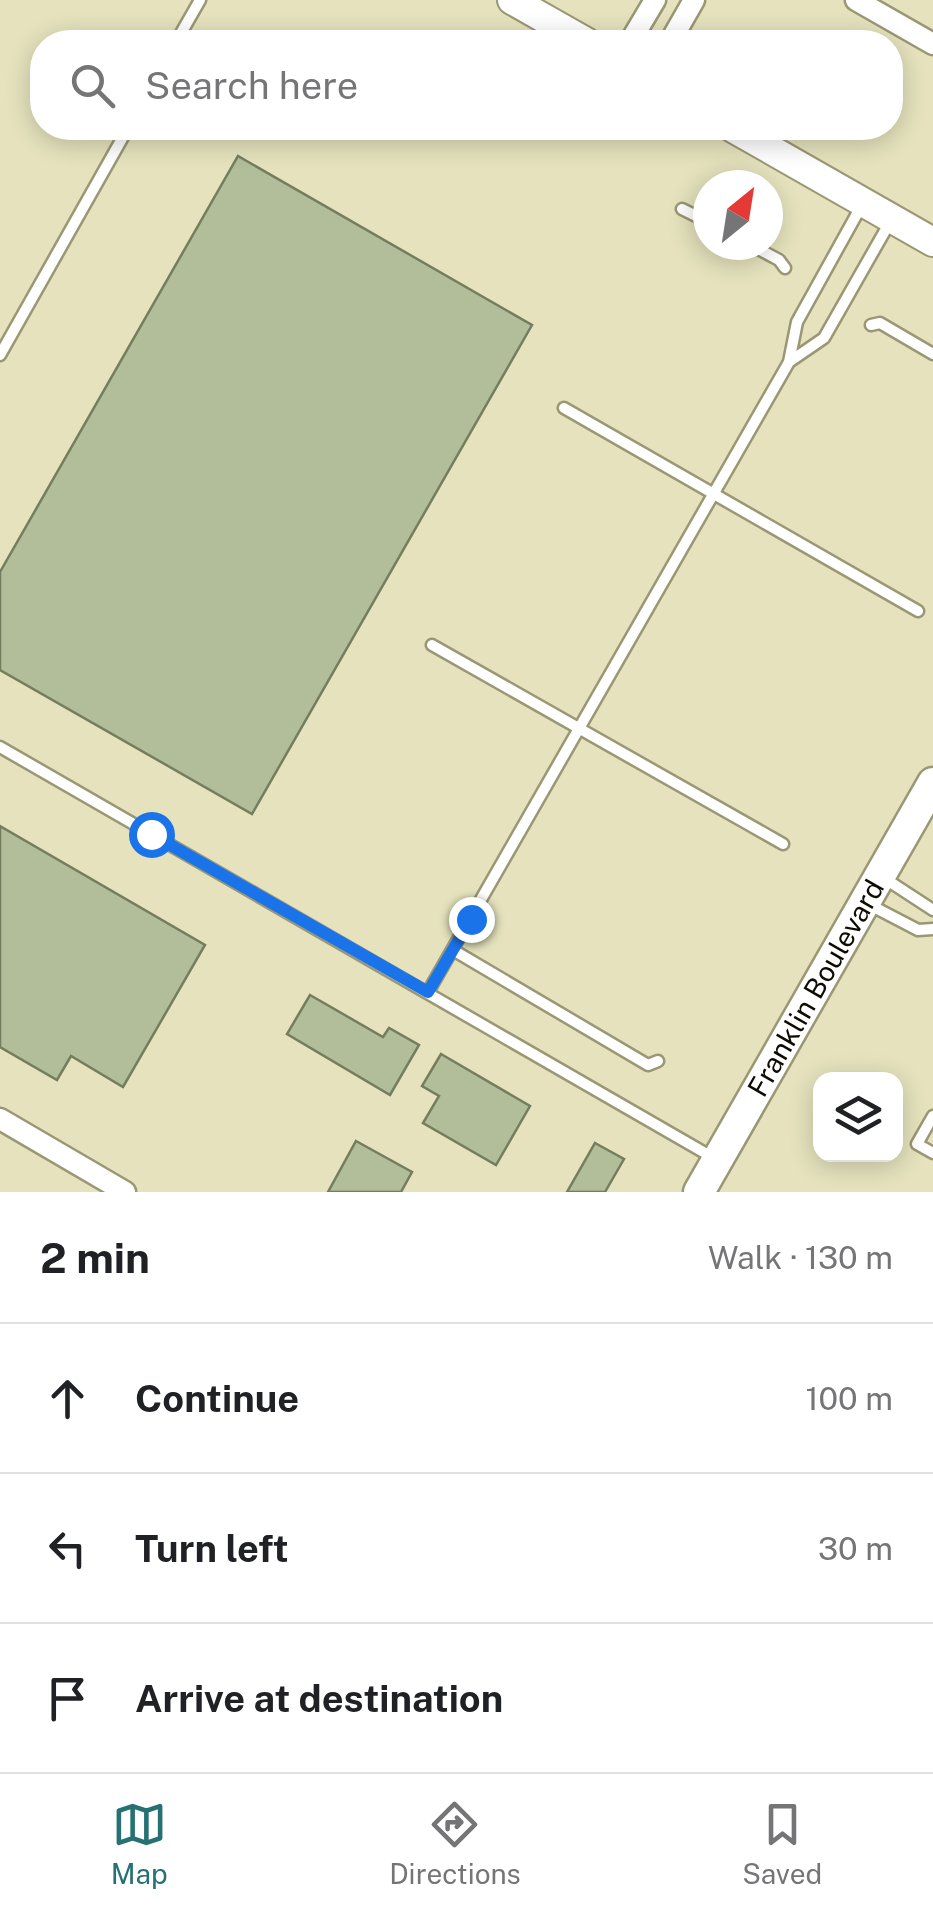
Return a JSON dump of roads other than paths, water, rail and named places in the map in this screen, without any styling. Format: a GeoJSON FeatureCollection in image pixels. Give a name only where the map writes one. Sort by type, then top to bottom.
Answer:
{"type":"FeatureCollection","features":[{"type":"Feature","properties":{"kind":"main road","name":"Franklin Boulevard"},"geometry":{"type":"LineString","coordinates":[[699,1192],[933,783]]}},
{"type":"Feature","properties":{"kind":"street"},"geometry":{"type":"LineString","coordinates":[[512,0],[565,30]]}},
{"type":"Feature","properties":{"kind":"street"},"geometry":{"type":"LineString","coordinates":[[637,30],[654,0]]}},
{"type":"Feature","properties":{"kind":"street"},"geometry":{"type":"LineString","coordinates":[[677,30],[694,0]]}},
{"type":"Feature","properties":{"kind":"street"},"geometry":{"type":"LineString","coordinates":[[856,0],[933,44]]}},
{"type":"Feature","properties":{"kind":"street"},"geometry":{"type":"LineString","coordinates":[[755,140],[933,242]]}},
{"type":"Feature","properties":{"kind":"street"},"geometry":{"type":"LineString","coordinates":[[0,1119],[125,1192]]}},
{"type":"Feature","properties":{"kind":"lane"},"geometry":{"type":"LineString","coordinates":[[183,30],[200,0]]}},
{"type":"Feature","properties":{"kind":"lane"},"geometry":{"type":"LineString","coordinates":[[0,355],[121,140]]}},
{"type":"Feature","properties":{"kind":"lane"},"geometry":{"type":"LineString","coordinates":[[428,992],[789,362],[797,322],[864,202]]}},
{"type":"Feature","properties":{"kind":"lane"},"geometry":{"type":"LineString","coordinates":[[682,208],[693,214]]}},
{"type":"Feature","properties":{"kind":"lane"},"geometry":{"type":"LineString","coordinates":[[789,362],[824,338],[892,218]]}},
{"type":"Feature","properties":{"kind":"lane"},"geometry":{"type":"LineString","coordinates":[[779,260],[785,268]]}},
{"type":"Feature","properties":{"kind":"lane"},"geometry":{"type":"LineString","coordinates":[[871,325],[880,324],[933,354]]}},
{"type":"Feature","properties":{"kind":"lane"},"geometry":{"type":"LineString","coordinates":[[564,408],[918,611]]}},
{"type":"Feature","properties":{"kind":"lane"},"geometry":{"type":"LineString","coordinates":[[432,644],[783,844]]}},
{"type":"Feature","properties":{"kind":"lane"},"geometry":{"type":"LineString","coordinates":[[0,747],[717,1160]]}},
{"type":"Feature","properties":{"kind":"lane"},"geometry":{"type":"LineString","coordinates":[[872,889],[933,910]]}},
{"type":"Feature","properties":{"kind":"lane"},"geometry":{"type":"LineString","coordinates":[[872,889],[918,930],[933,929]]}},
{"type":"Feature","properties":{"kind":"lane"},"geometry":{"type":"LineString","coordinates":[[452,950],[648,1065],[658,1061]]}},
{"type":"Feature","properties":{"kind":"lane"},"geometry":{"type":"LineString","coordinates":[[933,1116],[917,1144],[933,1152]]}}]}
